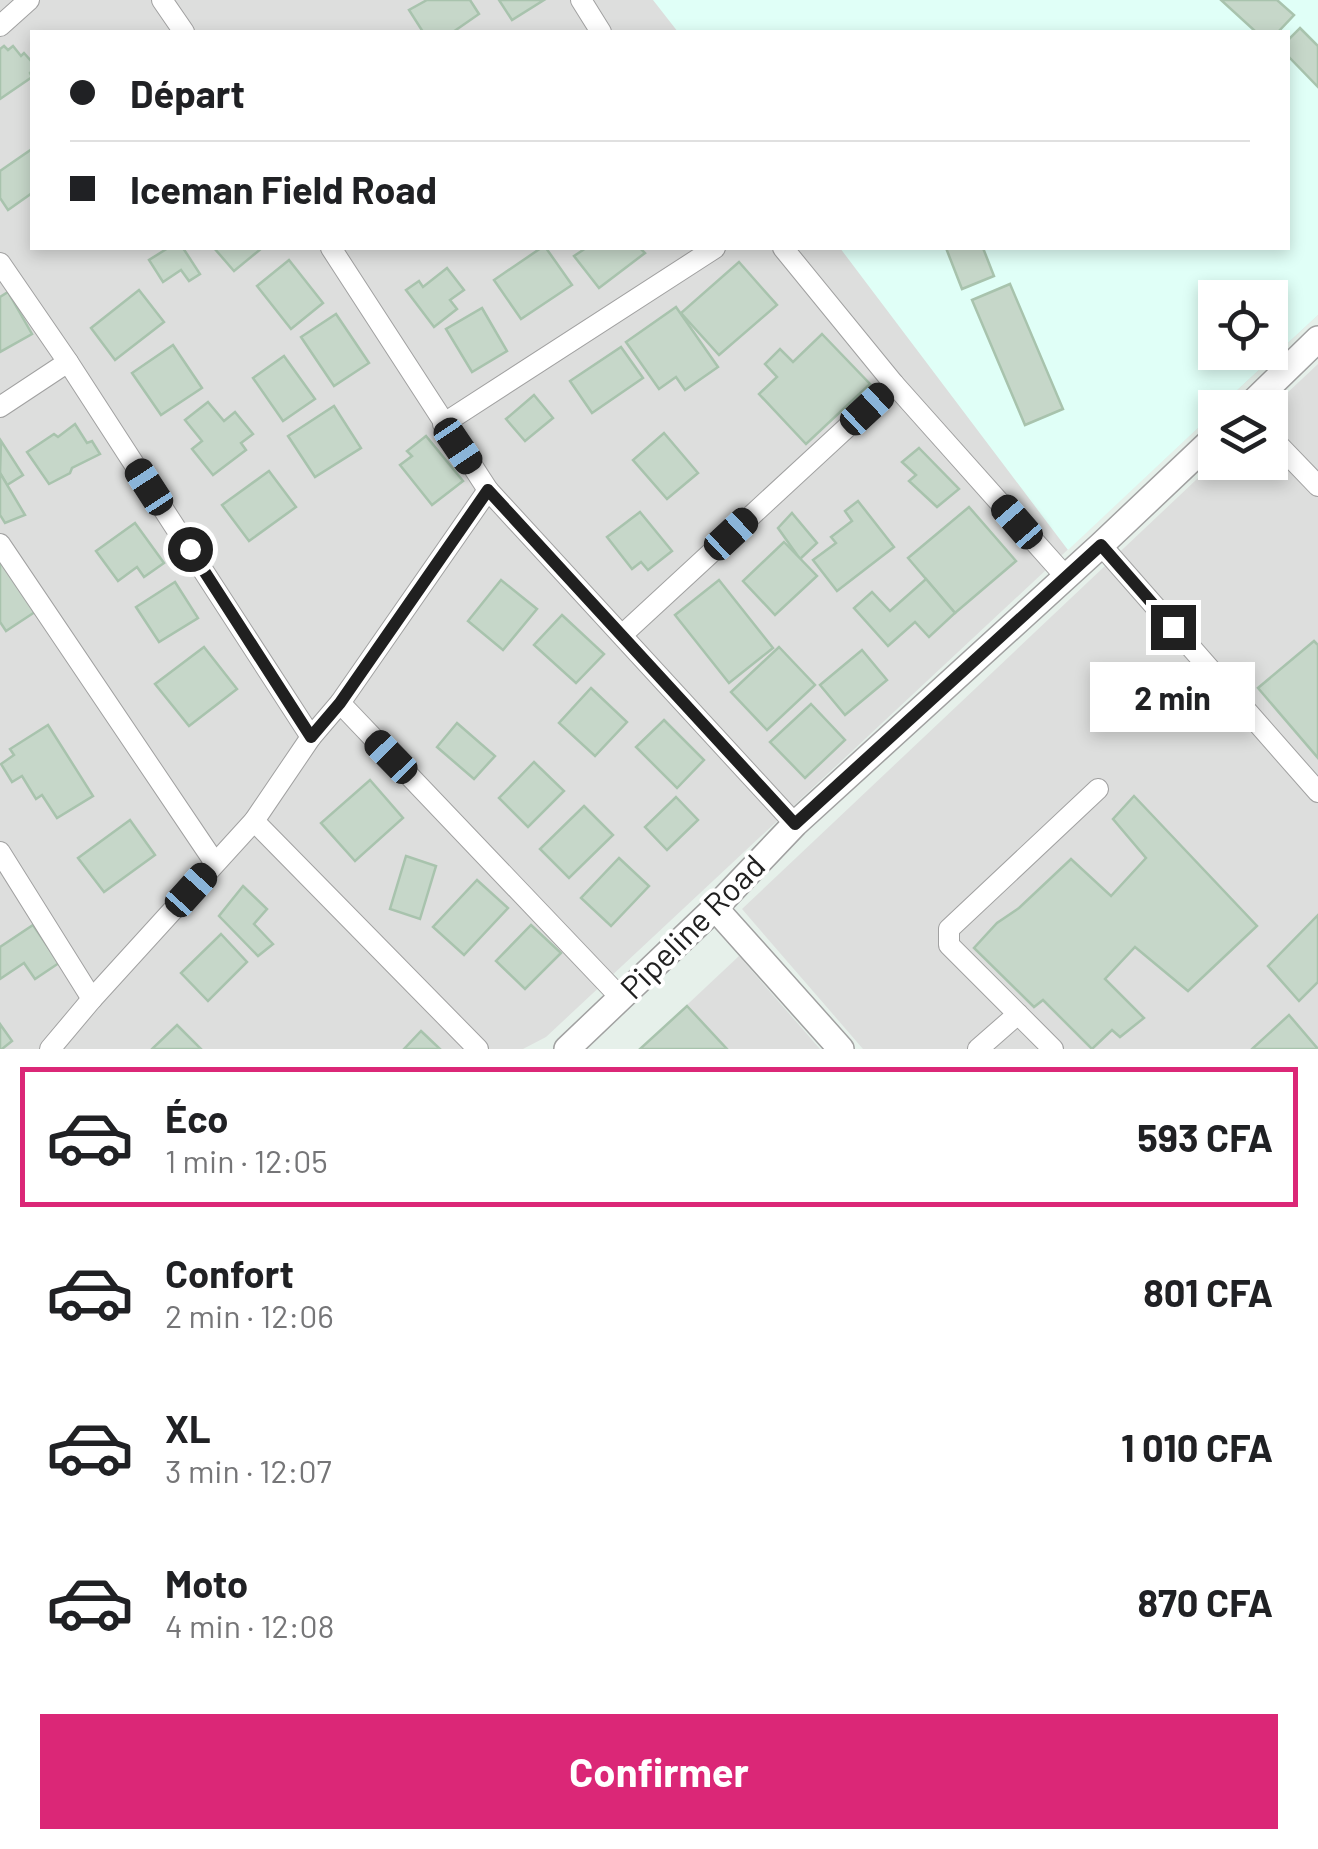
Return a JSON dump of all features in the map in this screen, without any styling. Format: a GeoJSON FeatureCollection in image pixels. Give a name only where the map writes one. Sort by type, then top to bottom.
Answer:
{"type":"FeatureCollection","features":[{"type":"Feature","properties":{"kind":"street"},"geometry":{"type":"LineString","coordinates":[[0,26],[29,0]]}},
{"type":"Feature","properties":{"kind":"street"},"geometry":{"type":"LineString","coordinates":[[162,0],[183,30]]}},
{"type":"Feature","properties":{"kind":"street"},"geometry":{"type":"LineString","coordinates":[[581,0],[594,30]]}},
{"type":"Feature","properties":{"kind":"street"},"geometry":{"type":"LineString","coordinates":[[331,250],[488,490],[795,824]]}},
{"type":"Feature","properties":{"kind":"street"},"geometry":{"type":"LineString","coordinates":[[443,424],[712,250]]}},
{"type":"Feature","properties":{"kind":"street"},"geometry":{"type":"LineString","coordinates":[[786,250],[894,384],[1066,577]]}},
{"type":"Feature","properties":{"kind":"street"},"geometry":{"type":"LineString","coordinates":[[0,263],[311,737]]}},
{"type":"Feature","properties":{"kind":"street"},"geometry":{"type":"LineString","coordinates":[[1266,390],[1318,339]]}},
{"type":"Feature","properties":{"kind":"street"},"geometry":{"type":"LineString","coordinates":[[0,407],[68,362]]}},
{"type":"Feature","properties":{"kind":"street"},"geometry":{"type":"LineString","coordinates":[[622,635],[894,384]]}},
{"type":"Feature","properties":{"kind":"street","name":"Pipeline Road"},"geometry":{"type":"LineString","coordinates":[[566,1049],[715,908],[795,824],[1198,454]]}},
{"type":"Feature","properties":{"kind":"street"},"geometry":{"type":"LineString","coordinates":[[1288,455],[1318,486]]}},
{"type":"Feature","properties":{"kind":"street"},"geometry":{"type":"LineString","coordinates":[[50,1049],[254,821],[488,490]]}},
{"type":"Feature","properties":{"kind":"street"},"geometry":{"type":"LineString","coordinates":[[0,544],[215,863]]}},
{"type":"Feature","properties":{"kind":"street"},"geometry":{"type":"LineString","coordinates":[[1101,545],[1318,792]]}},
{"type":"Feature","properties":{"kind":"street"},"geometry":{"type":"LineString","coordinates":[[340,703],[621,998]]}},
{"type":"Feature","properties":{"kind":"street"},"geometry":{"type":"LineString","coordinates":[[1053,1049],[949,946],[949,930],[1098,790]]}},
{"type":"Feature","properties":{"kind":"street"},"geometry":{"type":"LineString","coordinates":[[254,821],[478,1049]]}},
{"type":"Feature","properties":{"kind":"street"},"geometry":{"type":"LineString","coordinates":[[0,852],[92,999]]}},
{"type":"Feature","properties":{"kind":"street"},"geometry":{"type":"LineString","coordinates":[[715,908],[841,1049]]}},
{"type":"Feature","properties":{"kind":"street"},"geometry":{"type":"LineString","coordinates":[[978,1049],[1018,1014]]}},
{"type":"Feature","properties":{"kind":"shaded area"},"geometry":{"type":"Polygon","coordinates":[[[0,0],[1318,0],[1318,315],[1288,343],[1288,280],[1198,280],[1198,370],[1259,370],[1237,390],[1198,390],[1198,428],[546,1037],[523,1049],[0,1049],[0,0]]]}},
{"type":"Feature","properties":{"kind":"shaded area"},"geometry":{"type":"Polygon","coordinates":[[[653,0],[1318,0],[1318,315],[1288,343],[1288,280],[1198,280],[1198,370],[1259,370],[1237,390],[1198,390],[1198,428],[1068,550],[842,250],[1290,250],[1290,30],[676,30],[653,0]]]}},
{"type":"Feature","properties":{"kind":"shaded area"},"geometry":{"type":"Polygon","coordinates":[[[1318,364],[1318,1049],[863,1049],[742,909],[1198,478],[1288,480],[1288,392],[1318,364]]]}},
{"type":"Feature","properties":{"kind":"shaded area"},"geometry":{"type":"Polygon","coordinates":[[[739,956],[820,1049],[640,1049],[739,956]]]}},
{"type":"Feature","properties":{"kind":"building"},"geometry":{"type":"Polygon","coordinates":[[[427,0],[470,0],[479,14],[456,30],[422,30],[409,10],[427,0]]]}},
{"type":"Feature","properties":{"kind":"building"},"geometry":{"type":"Polygon","coordinates":[[[499,0],[544,0],[512,20],[499,0]]]}},
{"type":"Feature","properties":{"kind":"building"},"geometry":{"type":"Polygon","coordinates":[[[1221,0],[1277,0],[1294,15],[1280,30],[1254,30],[1221,0]]]}},
{"type":"Feature","properties":{"kind":"building"},"geometry":{"type":"Polygon","coordinates":[[[1300,28],[1318,46],[1318,87],[1290,58],[1290,38],[1300,28]]]}},
{"type":"Feature","properties":{"kind":"building"},"geometry":{"type":"Polygon","coordinates":[[[13,46],[21,56],[24,53],[30,60],[30,78],[0,99],[0,49],[13,46]]]}},
{"type":"Feature","properties":{"kind":"building"},"geometry":{"type":"Polygon","coordinates":[[[30,150],[30,194],[8,210],[0,198],[0,171],[30,150]]]}},
{"type":"Feature","properties":{"kind":"building"},"geometry":{"type":"Polygon","coordinates":[[[165,250],[184,250],[200,274],[189,281],[181,270],[163,282],[149,260],[165,250]]]}},
{"type":"Feature","properties":{"kind":"building"},"geometry":{"type":"Polygon","coordinates":[[[216,250],[260,250],[234,271],[216,250]]]}},
{"type":"Feature","properties":{"kind":"building"},"geometry":{"type":"Polygon","coordinates":[[[538,250],[547,250],[572,285],[521,319],[494,280],[538,250]]]}},
{"type":"Feature","properties":{"kind":"building"},"geometry":{"type":"Polygon","coordinates":[[[583,250],[645,253],[599,288],[574,256],[583,250]]]}},
{"type":"Feature","properties":{"kind":"building"},"geometry":{"type":"Polygon","coordinates":[[[947,250],[984,250],[994,276],[962,289],[947,250]]]}},
{"type":"Feature","properties":{"kind":"building"},"geometry":{"type":"Polygon","coordinates":[[[289,260],[323,303],[291,329],[257,286],[289,260]]]}},
{"type":"Feature","properties":{"kind":"building"},"geometry":{"type":"Polygon","coordinates":[[[739,262],[777,305],[719,355],[681,313],[739,262]]]}},
{"type":"Feature","properties":{"kind":"building"},"geometry":{"type":"Polygon","coordinates":[[[447,268],[464,290],[450,300],[457,309],[434,327],[406,290],[419,281],[423,287],[447,268]]]}},
{"type":"Feature","properties":{"kind":"building"},"geometry":{"type":"Polygon","coordinates":[[[1010,284],[1063,409],[1025,425],[972,300],[1010,284]]]}},
{"type":"Feature","properties":{"kind":"building"},"geometry":{"type":"Polygon","coordinates":[[[139,290],[164,322],[115,360],[91,328],[139,290]]]}},
{"type":"Feature","properties":{"kind":"building"},"geometry":{"type":"Polygon","coordinates":[[[8,292],[32,334],[0,352],[0,297],[8,292]]]}},
{"type":"Feature","properties":{"kind":"building"},"geometry":{"type":"Polygon","coordinates":[[[676,307],[718,367],[685,390],[676,377],[659,389],[626,342],[676,307]]]}},
{"type":"Feature","properties":{"kind":"building"},"geometry":{"type":"Polygon","coordinates":[[[482,308],[507,351],[472,372],[446,329],[482,308]]]}},
{"type":"Feature","properties":{"kind":"building"},"geometry":{"type":"Polygon","coordinates":[[[336,314],[369,363],[334,386],[301,337],[336,314]]]}},
{"type":"Feature","properties":{"kind":"building"},"geometry":{"type":"Polygon","coordinates":[[[822,334],[870,384],[806,444],[759,394],[777,377],[765,364],[780,349],[793,362],[822,334]]]}},
{"type":"Feature","properties":{"kind":"building"},"geometry":{"type":"Polygon","coordinates":[[[173,345],[202,388],[161,415],[132,373],[173,345]]]}},
{"type":"Feature","properties":{"kind":"building"},"geometry":{"type":"Polygon","coordinates":[[[621,347],[643,378],[592,413],[570,381],[621,347]]]}},
{"type":"Feature","properties":{"kind":"building"},"geometry":{"type":"Polygon","coordinates":[[[284,356],[315,399],[283,421],[253,378],[284,356]]]}},
{"type":"Feature","properties":{"kind":"building"},"geometry":{"type":"Polygon","coordinates":[[[534,395],[553,418],[525,441],[506,419],[534,395]]]}},
{"type":"Feature","properties":{"kind":"building"},"geometry":{"type":"Polygon","coordinates":[[[208,402],[224,421],[235,412],[253,434],[241,443],[246,450],[213,475],[192,449],[202,441],[185,420],[208,402]]]}},
{"type":"Feature","properties":{"kind":"building"},"geometry":{"type":"Polygon","coordinates":[[[334,406],[361,448],[315,477],[288,436],[334,406]]]}},
{"type":"Feature","properties":{"kind":"building"},"geometry":{"type":"Polygon","coordinates":[[[75,424],[100,454],[49,484],[27,452],[75,424]]]}},
{"type":"Feature","properties":{"kind":"building"},"geometry":{"type":"Polygon","coordinates":[[[664,433],[698,473],[667,499],[633,460],[664,433]]]}},
{"type":"Feature","properties":{"kind":"building"},"geometry":{"type":"Polygon","coordinates":[[[426,436],[463,481],[432,505],[400,465],[412,456],[407,451],[426,436]]]}},
{"type":"Feature","properties":{"kind":"building"},"geometry":{"type":"Polygon","coordinates":[[[1,441],[23,475],[7,485],[0,473],[1,441]]]}},
{"type":"Feature","properties":{"kind":"building"},"geometry":{"type":"Polygon","coordinates":[[[919,448],[959,489],[937,507],[909,481],[916,475],[902,462],[919,448]]]}},
{"type":"Feature","properties":{"kind":"building"},"geometry":{"type":"Polygon","coordinates":[[[269,471],[296,507],[249,541],[222,505],[269,471]]]}},
{"type":"Feature","properties":{"kind":"building"},"geometry":{"type":"Polygon","coordinates":[[[0,473],[25,515],[5,523],[0,515],[0,473]]]}},
{"type":"Feature","properties":{"kind":"building"},"geometry":{"type":"Polygon","coordinates":[[[858,501],[894,547],[837,591],[813,560],[836,543],[831,537],[852,521],[845,511],[858,501]]]}},
{"type":"Feature","properties":{"kind":"building"},"geometry":{"type":"Polygon","coordinates":[[[969,507],[1016,561],[955,613],[908,558],[969,507]]]}},
{"type":"Feature","properties":{"kind":"building"},"geometry":{"type":"Polygon","coordinates":[[[640,512],[672,551],[648,570],[641,562],[632,569],[607,537],[640,512]]]}},
{"type":"Feature","properties":{"kind":"building"},"geometry":{"type":"Polygon","coordinates":[[[792,513],[817,543],[800,559],[778,528],[792,513]]]}},
{"type":"Feature","properties":{"kind":"building"},"geometry":{"type":"Polygon","coordinates":[[[135,523],[164,563],[144,577],[137,567],[118,581],[96,551],[135,523]]]}},
{"type":"Feature","properties":{"kind":"building"},"geometry":{"type":"Polygon","coordinates":[[[784,542],[817,576],[775,615],[743,581],[784,542]]]}},
{"type":"Feature","properties":{"kind":"building"},"geometry":{"type":"Polygon","coordinates":[[[8,559],[41,608],[6,631],[0,622],[0,564],[8,559]]]}},
{"type":"Feature","properties":{"kind":"building"},"geometry":{"type":"Polygon","coordinates":[[[926,579],[955,613],[929,637],[915,622],[888,646],[854,608],[872,592],[890,611],[926,579]]]}},
{"type":"Feature","properties":{"kind":"building"},"geometry":{"type":"Polygon","coordinates":[[[501,580],[537,609],[503,650],[468,621],[501,580]]]}},
{"type":"Feature","properties":{"kind":"building"},"geometry":{"type":"Polygon","coordinates":[[[719,580],[773,648],[729,683],[675,615],[719,580]]]}},
{"type":"Feature","properties":{"kind":"building"},"geometry":{"type":"Polygon","coordinates":[[[175,582],[198,618],[159,642],[136,607],[175,582]]]}},
{"type":"Feature","properties":{"kind":"building"},"geometry":{"type":"Polygon","coordinates":[[[562,615],[604,654],[576,683],[534,645],[562,615]]]}},
{"type":"Feature","properties":{"kind":"building"},"geometry":{"type":"Polygon","coordinates":[[[1314,641],[1318,645],[1318,758],[1258,688],[1314,641]]]}},
{"type":"Feature","properties":{"kind":"building"},"geometry":{"type":"Polygon","coordinates":[[[204,647],[237,689],[189,726],[155,684],[204,647]]]}},
{"type":"Feature","properties":{"kind":"building"},"geometry":{"type":"Polygon","coordinates":[[[779,647],[815,685],[767,730],[731,692],[779,647]]]}},
{"type":"Feature","properties":{"kind":"building"},"geometry":{"type":"Polygon","coordinates":[[[862,650],[887,680],[845,715],[820,685],[862,650]]]}},
{"type":"Feature","properties":{"kind":"building"},"geometry":{"type":"Polygon","coordinates":[[[1175,678],[1182,710],[1143,718],[1135,687],[1175,678]]]}},
{"type":"Feature","properties":{"kind":"building"},"geometry":{"type":"Polygon","coordinates":[[[591,688],[627,722],[595,756],[559,723],[591,688]]]}},
{"type":"Feature","properties":{"kind":"building"},"geometry":{"type":"Polygon","coordinates":[[[811,704],[845,740],[805,778],[770,742],[811,704]]]}},
{"type":"Feature","properties":{"kind":"building"},"geometry":{"type":"Polygon","coordinates":[[[664,720],[704,760],[677,788],[636,747],[664,720]]]}},
{"type":"Feature","properties":{"kind":"building"},"geometry":{"type":"Polygon","coordinates":[[[457,723],[495,756],[474,779],[437,747],[457,723]]]}},
{"type":"Feature","properties":{"kind":"building"},"geometry":{"type":"Polygon","coordinates":[[[48,725],[93,796],[57,818],[42,795],[36,799],[22,776],[12,782],[1,764],[14,755],[10,749],[48,725]]]}},
{"type":"Feature","properties":{"kind":"building"},"geometry":{"type":"Polygon","coordinates":[[[534,762],[564,791],[528,827],[499,798],[534,762]]]}},
{"type":"Feature","properties":{"kind":"building"},"geometry":{"type":"Polygon","coordinates":[[[370,780],[403,818],[355,861],[321,823],[370,780]]]}},
{"type":"Feature","properties":{"kind":"building"},"geometry":{"type":"Polygon","coordinates":[[[1134,796],[1257,926],[1188,991],[1135,947],[1105,979],[1144,1018],[1120,1037],[1112,1030],[1092,1049],[1043,1000],[1034,1007],[974,948],[1071,859],[1111,896],[1146,858],[1113,819],[1134,796]]]}},
{"type":"Feature","properties":{"kind":"building"},"geometry":{"type":"Polygon","coordinates":[[[676,797],[698,820],[667,850],[645,827],[676,797]]]}},
{"type":"Feature","properties":{"kind":"building"},"geometry":{"type":"Polygon","coordinates":[[[584,806],[613,835],[569,878],[540,849],[584,806]]]}},
{"type":"Feature","properties":{"kind":"building"},"geometry":{"type":"Polygon","coordinates":[[[130,820],[155,855],[104,892],[78,858],[130,820]]]}},
{"type":"Feature","properties":{"kind":"building"},"geometry":{"type":"Polygon","coordinates":[[[406,856],[436,866],[420,919],[390,909],[406,856]]]}},
{"type":"Feature","properties":{"kind":"building"},"geometry":{"type":"Polygon","coordinates":[[[619,858],[649,886],[611,926],[581,898],[619,858]]]}},
{"type":"Feature","properties":{"kind":"building"},"geometry":{"type":"Polygon","coordinates":[[[477,880],[508,908],[464,955],[433,927],[477,880]]]}},
{"type":"Feature","properties":{"kind":"building"},"geometry":{"type":"Polygon","coordinates":[[[243,886],[267,909],[254,924],[273,944],[258,956],[219,916],[243,886]]]}},
{"type":"Feature","properties":{"kind":"building"},"geometry":{"type":"Polygon","coordinates":[[[1318,915],[1318,982],[1299,1001],[1268,966],[1318,915]]]}},
{"type":"Feature","properties":{"kind":"building"},"geometry":{"type":"Polygon","coordinates":[[[33,925],[59,963],[35,979],[24,963],[0,979],[0,947],[33,925]]]}},
{"type":"Feature","properties":{"kind":"building"},"geometry":{"type":"Polygon","coordinates":[[[531,925],[561,953],[525,989],[496,961],[531,925]]]}},
{"type":"Feature","properties":{"kind":"building"},"geometry":{"type":"Polygon","coordinates":[[[221,934],[247,962],[208,1001],[181,973],[221,934]]]}},
{"type":"Feature","properties":{"kind":"building"},"geometry":{"type":"Polygon","coordinates":[[[687,1006],[727,1049],[640,1049],[687,1006]]]}},
{"type":"Feature","properties":{"kind":"building"},"geometry":{"type":"Polygon","coordinates":[[[1289,1015],[1318,1049],[1252,1049],[1289,1015]]]}},
{"type":"Feature","properties":{"kind":"building"},"geometry":{"type":"Polygon","coordinates":[[[0,1024],[12,1041],[2,1049],[0,1049],[0,1024]]]}},
{"type":"Feature","properties":{"kind":"building"},"geometry":{"type":"Polygon","coordinates":[[[177,1025],[201,1049],[152,1049],[177,1025]]]}},
{"type":"Feature","properties":{"kind":"building"},"geometry":{"type":"Polygon","coordinates":[[[421,1031],[440,1049],[404,1049],[421,1031]]]}},
{"type":"Feature","properties":{"kind":"route"},"geometry":{"type":"LineString","coordinates":[[190,549],[311,737],[340,703],[488,490],[795,824],[1101,545],[1173,627]]}}]}
